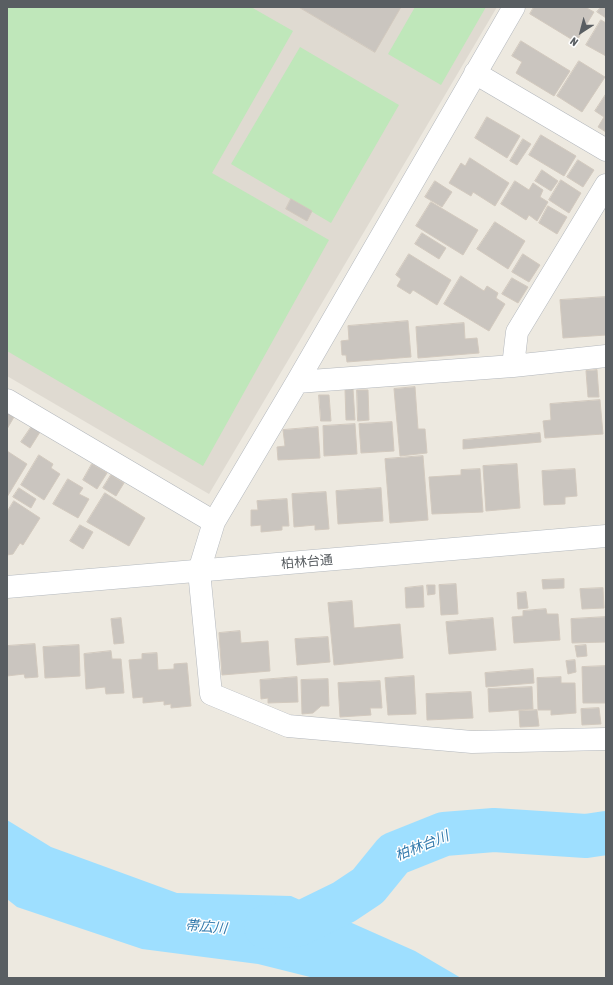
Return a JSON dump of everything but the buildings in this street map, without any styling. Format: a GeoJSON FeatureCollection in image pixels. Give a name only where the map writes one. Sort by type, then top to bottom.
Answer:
{"type":"FeatureCollection","features":[{"type":"Feature","properties":{"kind":"street"},"geometry":{"type":"LineString","coordinates":[[514,7],[297,382],[214,522],[199,571],[211,694],[288,726],[472,742],[606,739]]}},
{"type":"Feature","properties":{"kind":"street"},"geometry":{"type":"LineString","coordinates":[[475,73],[606,150]]}},
{"type":"Feature","properties":{"kind":"street"},"geometry":{"type":"LineString","coordinates":[[513,366],[517,332],[606,184]]}},
{"type":"Feature","properties":{"kind":"street"},"geometry":{"type":"LineString","coordinates":[[297,382],[513,366],[606,356]]}},
{"type":"Feature","properties":{"kind":"street"},"geometry":{"type":"LineString","coordinates":[[7,400],[214,522]]}},
{"type":"Feature","properties":{"kind":"street","name":"柏林台通"},"geometry":{"type":"LineString","coordinates":[[7,587],[606,536]]}},
{"type":"Feature","properties":{"kind":"shaded area"},"geometry":{"type":"Polygon","coordinates":[[[7,7],[497,7],[209,494],[7,376],[7,7]]]}},
{"type":"Feature","properties":{"kind":"green space"},"geometry":{"type":"Polygon","coordinates":[[[7,7],[251,7],[293,31],[212,173],[329,240],[203,466],[7,351],[7,7]]]}},
{"type":"Feature","properties":{"kind":"green space"},"geometry":{"type":"Polygon","coordinates":[[[415,7],[486,7],[441,85],[388,54],[415,7]]]}},
{"type":"Feature","properties":{"kind":"green space"},"geometry":{"type":"Polygon","coordinates":[[[300,47],[399,105],[331,223],[231,164],[300,47]]]}},
{"type":"Feature","properties":{"kind":"water","name":"帯広川"},"geometry":{"type":"Polygon","coordinates":[[[7,820],[51,847],[177,893],[291,896],[415,951],[461,978],[314,978],[258,964],[142,949],[17,907],[7,899],[7,820]]]}},
{"type":"Feature","properties":{"kind":"waterway","name":"柏林台川"},"geometry":{"type":"LineString","coordinates":[[266,927],[299,924],[344,902],[368,886],[394,854],[444,834],[494,830],[586,836],[606,833]]}}]}
